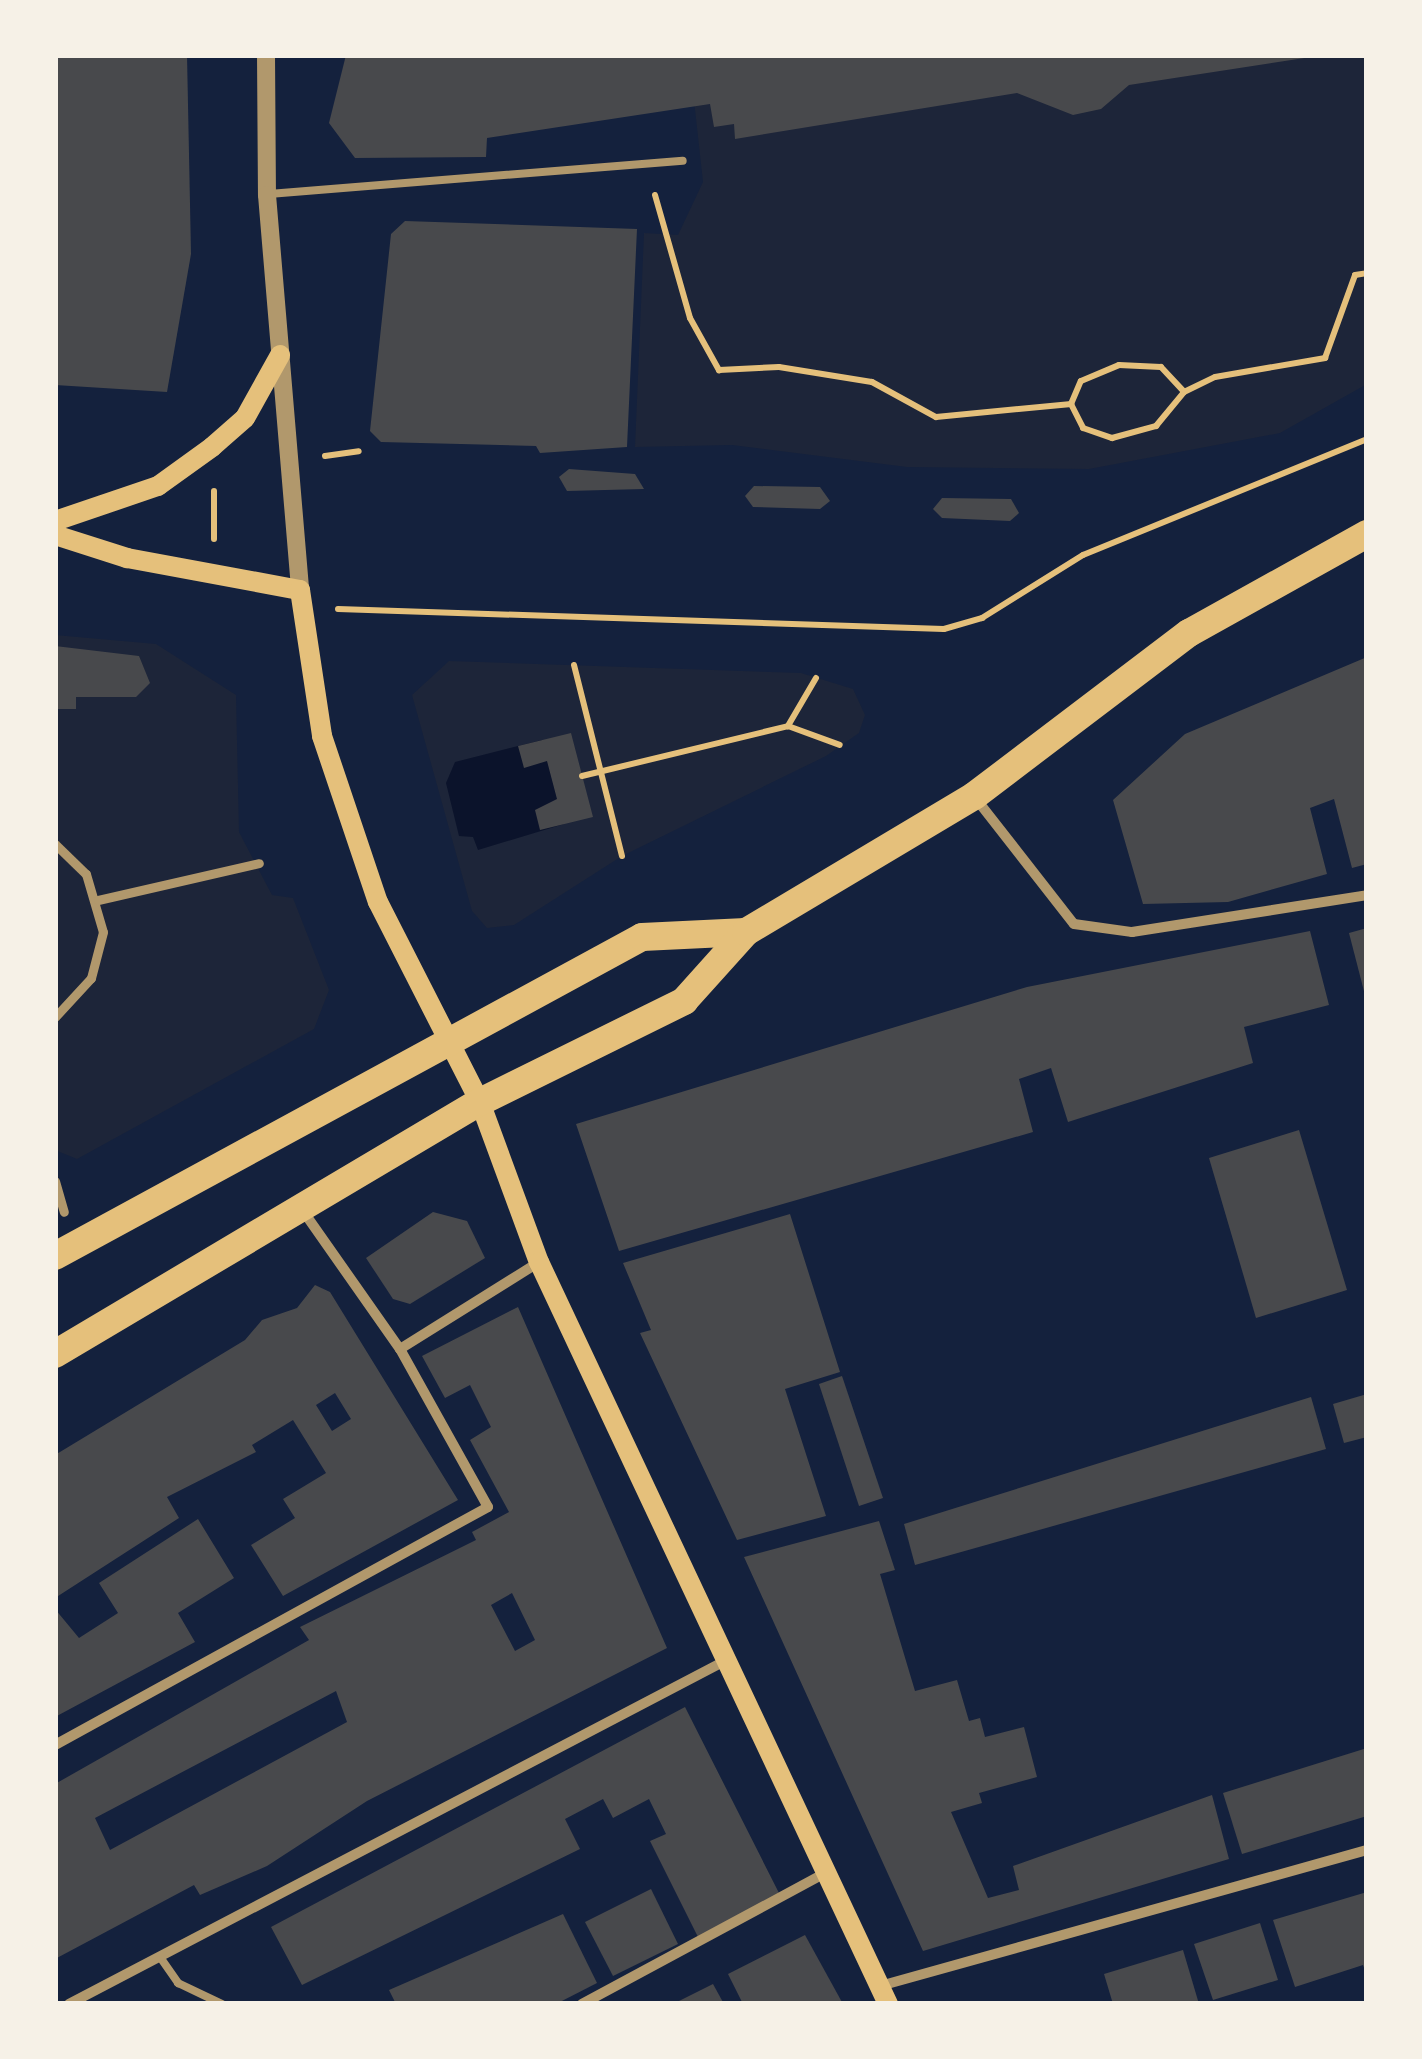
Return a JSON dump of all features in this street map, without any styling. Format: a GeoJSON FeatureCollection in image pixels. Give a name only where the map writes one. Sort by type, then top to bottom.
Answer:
{"type":"FeatureCollection","features":[{"type":"Feature","properties":{"kind":"highway"},"geometry":{"type":"LineString","coordinates":[[55,1354],[480,1102],[684,1001],[746,932],[974,796],[1189,633],[1365,538]]}},
{"type":"Feature","properties":{"kind":"highway"},"geometry":{"type":"LineString","coordinates":[[55,1256],[642,938],[746,932]]}},
{"type":"Feature","properties":{"kind":"main road"},"geometry":{"type":"LineString","coordinates":[[55,521],[158,486],[212,448],[245,418],[280,355]]}},
{"type":"Feature","properties":{"kind":"main road"},"geometry":{"type":"LineString","coordinates":[[55,535],[127,558],[301,599],[322,736],[378,902],[480,1102],[539,1262],[721,1663],[828,1871],[884,1995]]}},
{"type":"Feature","properties":{"kind":"street"},"geometry":{"type":"LineString","coordinates":[[266,55],[267,194],[301,599]]}},
{"type":"Feature","properties":{"kind":"street"},"geometry":{"type":"LineString","coordinates":[[974,796],[1074,924],[1132,932],[1367,895]]}},
{"type":"Feature","properties":{"kind":"street"},"geometry":{"type":"LineString","coordinates":[[55,844],[98,900],[97,963],[55,1018]]}},
{"type":"Feature","properties":{"kind":"street"},"geometry":{"type":"LineString","coordinates":[[98,900],[259,863]]}},
{"type":"Feature","properties":{"kind":"street"},"geometry":{"type":"LineString","coordinates":[[55,1181],[64,1212]]}},
{"type":"Feature","properties":{"kind":"street"},"geometry":{"type":"LineString","coordinates":[[55,1745],[488,1507],[400,1349],[303,1210]]}},
{"type":"Feature","properties":{"kind":"street"},"geometry":{"type":"LineString","coordinates":[[400,1349],[539,1262]]}},
{"type":"Feature","properties":{"kind":"street"},"geometry":{"type":"LineString","coordinates":[[69,2004],[721,1663]]}},
{"type":"Feature","properties":{"kind":"street"},"geometry":{"type":"LineString","coordinates":[[884,1995],[1367,1850]]}},
{"type":"Feature","properties":{"kind":"street"},"geometry":{"type":"LineString","coordinates":[[582,2004],[828,1871]]}},
{"type":"Feature","properties":{"kind":"lane"},"geometry":{"type":"LineString","coordinates":[[267,194],[683,162]]}},
{"type":"Feature","properties":{"kind":"lane"},"geometry":{"type":"LineString","coordinates":[[160,1957],[178,1982],[222,2004]]}},
{"type":"Feature","properties":{"kind":"path"},"geometry":{"type":"LineString","coordinates":[[645,163],[690,318],[719,370],[779,367],[872,382],[936,418],[1071,404]]}},
{"type":"Feature","properties":{"kind":"path"},"geometry":{"type":"LineString","coordinates":[[1071,404],[1083,428],[1112,438],[1156,426],[1184,392],[1215,376],[1325,358],[1355,275],[1367,272]]}},
{"type":"Feature","properties":{"kind":"path"},"geometry":{"type":"LineString","coordinates":[[1071,404],[1081,381],[1119,365],[1161,366],[1184,392]]}},
{"type":"Feature","properties":{"kind":"path"},"geometry":{"type":"LineString","coordinates":[[301,599],[908,629],[982,618],[1083,555],[1367,439]]}},
{"type":"Feature","properties":{"kind":"path"},"geometry":{"type":"LineString","coordinates":[[574,665],[622,856]]}},
{"type":"Feature","properties":{"kind":"path"},"geometry":{"type":"LineString","coordinates":[[788,726],[816,678]]}},
{"type":"Feature","properties":{"kind":"path"},"geometry":{"type":"LineString","coordinates":[[582,776],[788,726],[840,745]]}},
{"type":"Feature","properties":{"kind":"shaded area"},"geometry":{"type":"Polygon","coordinates":[[[689,55],[1367,55],[1367,384],[1280,433],[1089,469],[907,467],[732,445],[635,447],[644,233],[678,235],[703,182],[689,55]]]}},
{"type":"Feature","properties":{"kind":"shaded area"},"geometry":{"type":"Polygon","coordinates":[[[55,635],[156,644],[236,695],[239,832],[272,895],[293,898],[329,990],[314,1029],[77,1159],[55,1150],[55,635]]]}},
{"type":"Feature","properties":{"kind":"shaded area"},"geometry":{"type":"Polygon","coordinates":[[[449,661],[801,673],[853,689],[865,715],[859,733],[826,756],[622,856],[514,925],[487,928],[472,911],[412,695],[449,661]]]}},
{"type":"Feature","properties":{"kind":"shaded area"},"geometry":{"type":"Polygon","coordinates":[[[542,740],[564,824],[478,850],[473,837],[459,836],[446,783],[455,762],[542,740]]]}},
{"type":"Feature","properties":{"kind":"building"},"geometry":{"type":"Polygon","coordinates":[[[55,55],[187,55],[191,254],[167,392],[55,385],[55,55]]]}},
{"type":"Feature","properties":{"kind":"building"},"geometry":{"type":"Polygon","coordinates":[[[346,55],[1311,57],[1129,85],[1101,109],[1073,115],[1017,93],[735,139],[734,124],[714,127],[710,104],[487,138],[486,157],[355,158],[329,123],[346,55]]]}},
{"type":"Feature","properties":{"kind":"building"},"geometry":{"type":"Polygon","coordinates":[[[405,221],[637,229],[627,447],[540,453],[536,446],[381,442],[370,431],[391,234],[405,221]]]}},
{"type":"Feature","properties":{"kind":"building"},"geometry":{"type":"Polygon","coordinates":[[[569,469],[635,474],[644,489],[567,491],[559,477],[569,469]]]}},
{"type":"Feature","properties":{"kind":"building"},"geometry":{"type":"Polygon","coordinates":[[[754,486],[820,487],[830,501],[820,509],[753,507],[745,496],[754,486]]]}},
{"type":"Feature","properties":{"kind":"building"},"geometry":{"type":"Polygon","coordinates":[[[942,498],[1011,499],[1019,513],[1010,521],[942,518],[933,509],[942,498]]]}},
{"type":"Feature","properties":{"kind":"building"},"geometry":{"type":"Polygon","coordinates":[[[55,646],[139,656],[150,683],[136,697],[76,697],[76,709],[55,709],[55,646]]]}},
{"type":"Feature","properties":{"kind":"building"},"geometry":{"type":"Polygon","coordinates":[[[1367,657],[1367,864],[1352,868],[1334,799],[1310,808],[1327,874],[1228,902],[1143,904],[1113,800],[1185,734],[1367,657]]]}},
{"type":"Feature","properties":{"kind":"building"},"geometry":{"type":"Polygon","coordinates":[[[571,733],[593,817],[540,830],[535,810],[557,799],[547,761],[524,768],[518,746],[571,733]]]}},
{"type":"Feature","properties":{"kind":"building"},"geometry":{"type":"Polygon","coordinates":[[[1367,928],[1367,998],[1366,999],[1349,933],[1367,928]]]}},
{"type":"Feature","properties":{"kind":"building"},"geometry":{"type":"Polygon","coordinates":[[[1310,931],[1329,1005],[1244,1027],[1253,1063],[1068,1122],[1051,1068],[1019,1079],[1033,1132],[619,1251],[576,1124],[1027,987],[1310,931]]]}},
{"type":"Feature","properties":{"kind":"building"},"geometry":{"type":"Polygon","coordinates":[[[1299,1130],[1347,1290],[1256,1318],[1209,1158],[1299,1130]]]}},
{"type":"Feature","properties":{"kind":"building"},"geometry":{"type":"Polygon","coordinates":[[[433,1212],[467,1221],[485,1258],[410,1304],[393,1299],[366,1258],[433,1212]]]}},
{"type":"Feature","properties":{"kind":"building"},"geometry":{"type":"Polygon","coordinates":[[[790,1214],[840,1372],[785,1389],[826,1516],[737,1540],[640,1333],[651,1330],[623,1263],[790,1214]]]}},
{"type":"Feature","properties":{"kind":"building"},"geometry":{"type":"Polygon","coordinates":[[[315,1285],[330,1292],[458,1500],[283,1596],[251,1545],[295,1518],[283,1499],[326,1473],[293,1420],[252,1445],[256,1452],[167,1497],[179,1518],[55,1598],[55,1455],[245,1340],[262,1320],[297,1308],[315,1285]],[[335,1393],[316,1405],[332,1431],[351,1419],[335,1393]]]}},
{"type":"Feature","properties":{"kind":"building"},"geometry":{"type":"Polygon","coordinates":[[[518,1307],[667,1648],[367,1801],[267,1866],[200,1895],[194,1885],[55,1959],[55,1784],[309,1640],[300,1627],[476,1540],[472,1532],[509,1512],[470,1440],[491,1427],[470,1385],[445,1398],[422,1356],[518,1307]],[[512,1593],[491,1605],[515,1651],[535,1640],[512,1593]],[[336,1691],[95,1818],[110,1850],[347,1722],[336,1691]]]}},
{"type":"Feature","properties":{"kind":"building"},"geometry":{"type":"Polygon","coordinates":[[[842,1376],[883,1498],[859,1506],[819,1384],[842,1376]]]}},
{"type":"Feature","properties":{"kind":"building"},"geometry":{"type":"Polygon","coordinates":[[[1367,1394],[1367,1437],[1344,1443],[1333,1404],[1367,1394]]]}},
{"type":"Feature","properties":{"kind":"building"},"geometry":{"type":"Polygon","coordinates":[[[1311,1397],[1326,1449],[915,1565],[904,1524],[1311,1397]]]}},
{"type":"Feature","properties":{"kind":"building"},"geometry":{"type":"Polygon","coordinates":[[[198,1519],[234,1578],[178,1613],[195,1642],[55,1717],[55,1609],[79,1638],[118,1613],[99,1583],[198,1519]]]}},
{"type":"Feature","properties":{"kind":"building"},"geometry":{"type":"Polygon","coordinates":[[[879,1521],[895,1570],[880,1574],[915,1691],[957,1680],[969,1721],[980,1718],[985,1737],[1024,1727],[1037,1777],[979,1793],[982,1803],[951,1812],[988,1898],[1019,1890],[1013,1866],[1212,1795],[1229,1859],[923,1951],[744,1557],[879,1521]]]}},
{"type":"Feature","properties":{"kind":"building"},"geometry":{"type":"Polygon","coordinates":[[[685,1707],[780,1895],[698,1937],[650,1841],[666,1834],[649,1799],[613,1818],[603,1799],[565,1819],[580,1849],[302,1985],[271,1927],[685,1707]]]}},
{"type":"Feature","properties":{"kind":"building"},"geometry":{"type":"Polygon","coordinates":[[[1367,1748],[1367,1816],[1242,1854],[1223,1793],[1367,1748]]]}},
{"type":"Feature","properties":{"kind":"building"},"geometry":{"type":"Polygon","coordinates":[[[651,1889],[678,1944],[613,1976],[585,1922],[651,1889]]]}},
{"type":"Feature","properties":{"kind":"building"},"geometry":{"type":"Polygon","coordinates":[[[1367,1892],[1367,1976],[1363,1965],[1295,1987],[1273,1920],[1367,1892]]]}},
{"type":"Feature","properties":{"kind":"building"},"geometry":{"type":"Polygon","coordinates":[[[563,1914],[597,1983],[556,2004],[396,2004],[389,1990],[563,1914]]]}},
{"type":"Feature","properties":{"kind":"building"},"geometry":{"type":"Polygon","coordinates":[[[1260,1923],[1278,1980],[1213,2000],[1194,1944],[1260,1923]]]}},
{"type":"Feature","properties":{"kind":"building"},"geometry":{"type":"Polygon","coordinates":[[[805,1935],[843,2004],[743,2004],[728,1974],[805,1935]]]}},
{"type":"Feature","properties":{"kind":"building"},"geometry":{"type":"Polygon","coordinates":[[[1183,1950],[1199,2004],[1113,2004],[1104,1974],[1183,1950]]]}},
{"type":"Feature","properties":{"kind":"building"},"geometry":{"type":"Polygon","coordinates":[[[713,1984],[724,2004],[673,2004],[713,1984]]]}}]}
